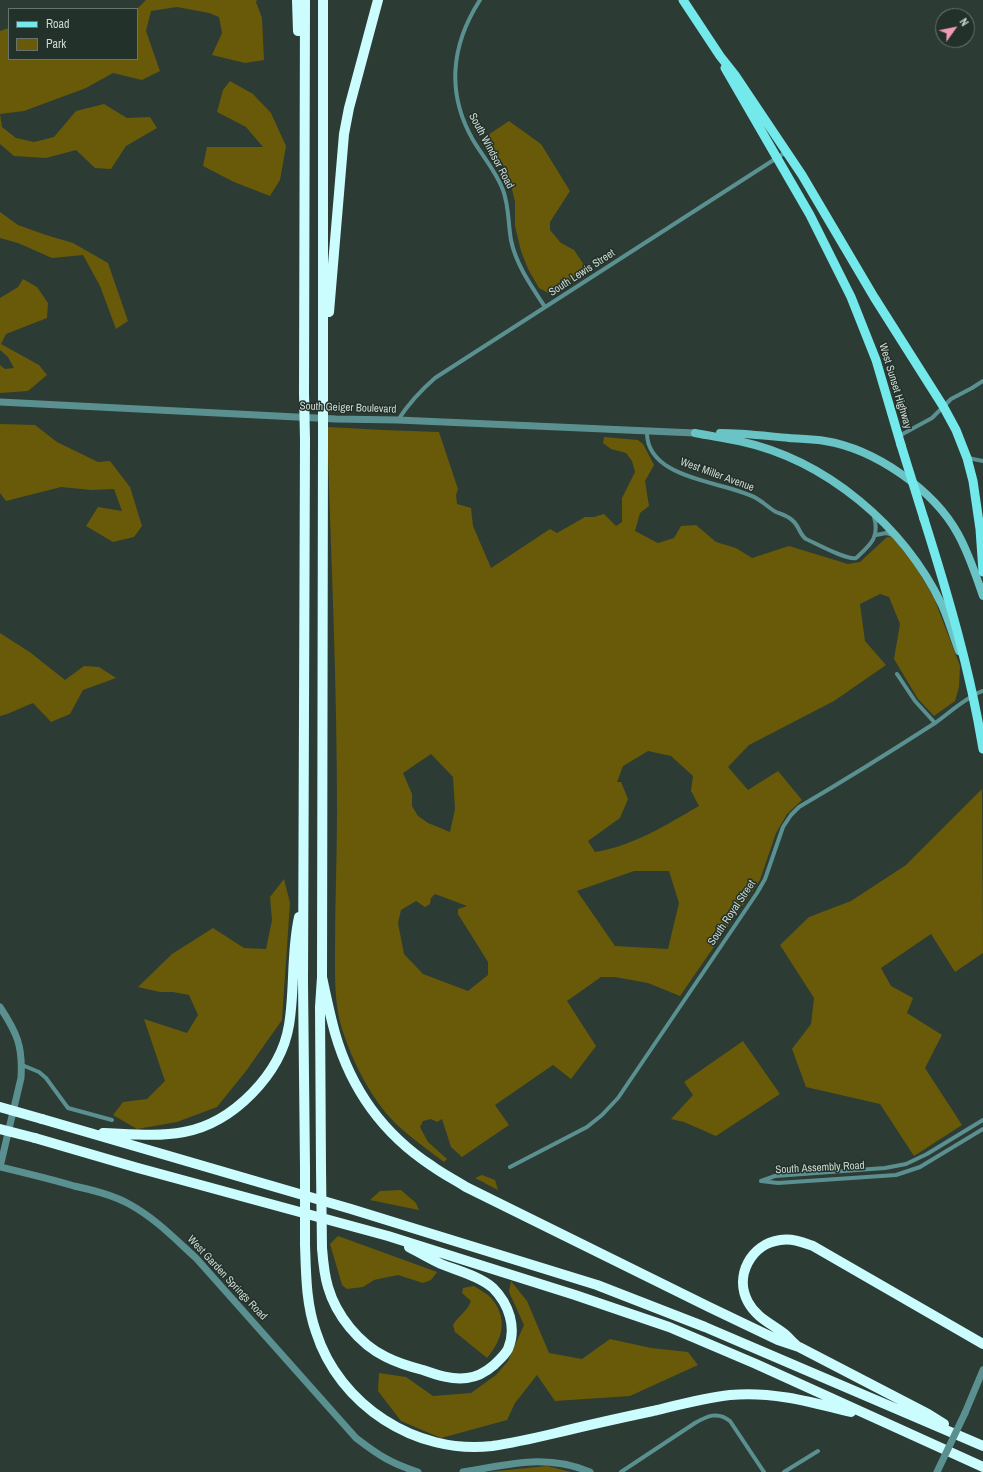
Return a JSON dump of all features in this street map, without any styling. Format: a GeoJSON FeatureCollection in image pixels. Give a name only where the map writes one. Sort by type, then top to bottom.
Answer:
{"type":"FeatureCollection","features":[{"type":"Feature","properties":{"kind":"highway"},"geometry":{"type":"LineString","coordinates":[[297,0],[304,149]]}},
{"type":"Feature","properties":{"kind":"highway"},"geometry":{"type":"LineString","coordinates":[[305,0],[303,900],[305,1244],[308,1301],[316,1333],[337,1374],[350,1392],[367,1408],[383,1419],[421,1438],[458,1446],[492,1446],[729,1395],[750,1394],[791,1397],[876,1418]]}},
{"type":"Feature","properties":{"kind":"highway"},"geometry":{"type":"LineString","coordinates":[[323,0],[322,977],[320,1007],[322,1248],[324,1269],[328,1287],[336,1306],[346,1323],[358,1337],[373,1350],[386,1357],[416,1368],[457,1379],[478,1375],[490,1368],[508,1350],[510,1342],[510,1313],[500,1296],[487,1283],[478,1278],[440,1263],[388,1236]]}},
{"type":"Feature","properties":{"kind":"highway"},"geometry":{"type":"LineString","coordinates":[[323,354],[329,317],[344,134],[349,108],[378,0]]}},
{"type":"Feature","properties":{"kind":"highway"},"geometry":{"type":"LineString","coordinates":[[90,1133],[154,1135],[186,1131],[211,1123],[229,1112],[253,1093],[277,1059],[289,1026],[296,933],[303,900]]}},
{"type":"Feature","properties":{"kind":"highway"},"geometry":{"type":"LineString","coordinates":[[322,977],[335,1033],[354,1081],[368,1105],[382,1124],[406,1148],[466,1187],[716,1310],[798,1348],[928,1414],[966,1439]]}},
{"type":"Feature","properties":{"kind":"highway"},"geometry":{"type":"LineString","coordinates":[[0,1107],[352,1209],[597,1285],[705,1327],[983,1446]]}},
{"type":"Feature","properties":{"kind":"highway"},"geometry":{"type":"LineString","coordinates":[[0,1129],[388,1236],[575,1295],[669,1327],[756,1364],[983,1467]]}},
{"type":"Feature","properties":{"kind":"highway"},"geometry":{"type":"LineString","coordinates":[[798,1348],[783,1332],[769,1324],[757,1314],[748,1302],[743,1285],[745,1269],[752,1256],[764,1245],[781,1240],[798,1241],[813,1246],[983,1344]]}},
{"type":"Feature","properties":{"kind":"main road","name":"West Sunset Highway"},"geometry":{"type":"LineString","coordinates":[[683,0],[810,188],[874,297],[943,406],[956,430],[967,458],[975,495],[983,572]]}},
{"type":"Feature","properties":{"kind":"main road","name":"West Sunset Highway"},"geometry":{"type":"LineString","coordinates":[[720,56],[726,71],[819,232],[857,310],[876,360],[952,611],[973,695],[983,749]]}},
{"type":"Feature","properties":{"kind":"main road"},"geometry":{"type":"LineString","coordinates":[[695,433],[740,441],[790,458],[822,474],[874,514],[908,549],[940,601],[970,683]]}},
{"type":"Feature","properties":{"kind":"main road"},"geometry":{"type":"LineString","coordinates":[[695,433],[755,435],[825,441],[839,444],[886,463],[922,492],[941,511],[958,534],[975,570],[983,596]]}},
{"type":"Feature","properties":{"kind":"street","name":"South Windsor Road"},"geometry":{"type":"LineString","coordinates":[[480,0],[472,13],[460,42],[457,54],[456,91],[466,127],[494,172],[502,188],[507,202],[511,242],[517,261],[545,308]]}},
{"type":"Feature","properties":{"kind":"street","name":"South Lewis Street"},"geometry":{"type":"LineString","coordinates":[[398,420],[408,404],[435,378],[786,152]]}},
{"type":"Feature","properties":{"kind":"street"},"geometry":{"type":"LineString","coordinates":[[899,440],[932,418],[950,399],[983,381]]}},
{"type":"Feature","properties":{"kind":"street","name":"South Geiger Boulevard"},"geometry":{"type":"LineString","coordinates":[[0,402],[336,419],[398,420],[695,433]]}},
{"type":"Feature","properties":{"kind":"street","name":"West Miller Avenue"},"geometry":{"type":"LineString","coordinates":[[647,431],[647,441],[650,449],[657,458],[667,465],[698,480],[756,498],[775,511],[792,519],[806,539],[830,550],[855,559],[868,546],[876,535]]}},
{"type":"Feature","properties":{"kind":"street"},"geometry":{"type":"LineString","coordinates":[[967,458],[983,461]]}},
{"type":"Feature","properties":{"kind":"street"},"geometry":{"type":"LineString","coordinates":[[874,514],[876,535],[886,533],[896,536]]}},
{"type":"Feature","properties":{"kind":"street"},"geometry":{"type":"LineString","coordinates":[[897,674],[915,700],[935,723]]}},
{"type":"Feature","properties":{"kind":"street","name":"South Royal Street"},"geometry":{"type":"LineString","coordinates":[[510,1168],[587,1127],[618,1098],[757,893],[765,879],[782,828],[794,811],[851,777],[935,723],[973,695],[983,691]]}},
{"type":"Feature","properties":{"kind":"street"},"geometry":{"type":"LineString","coordinates":[[0,1007],[13,1027],[19,1041],[22,1065],[21,1078],[0,1167]]}},
{"type":"Feature","properties":{"kind":"street"},"geometry":{"type":"LineString","coordinates":[[22,1065],[39,1072],[46,1078],[68,1108],[112,1120]]}},
{"type":"Feature","properties":{"kind":"street","name":"South Assembly Road"},"geometry":{"type":"LineString","coordinates":[[983,1120],[927,1154],[906,1164],[885,1168],[775,1176],[761,1181],[778,1183],[896,1175],[920,1167],[983,1129]]}},
{"type":"Feature","properties":{"kind":"street","name":"West Garden Springs Road"},"geometry":{"type":"LineString","coordinates":[[0,1167],[116,1198],[129,1204],[149,1217],[196,1258],[344,1426],[370,1449],[398,1469],[418,1472]]}},
{"type":"Feature","properties":{"kind":"street"},"geometry":{"type":"LineString","coordinates":[[937,1472],[965,1413],[983,1370]]}},
{"type":"Feature","properties":{"kind":"street"},"geometry":{"type":"LineString","coordinates":[[621,1472],[695,1423],[716,1415],[726,1417],[764,1472]]}},
{"type":"Feature","properties":{"kind":"street"},"geometry":{"type":"LineString","coordinates":[[784,1472],[818,1451]]}},
{"type":"Feature","properties":{"kind":"street"},"geometry":{"type":"LineString","coordinates":[[463,1472],[530,1461],[542,1461],[576,1466],[590,1472]]}},
{"type":"Feature","properties":{"kind":"green space"},"geometry":{"type":"Polygon","coordinates":[[[146,0],[257,0],[256,2],[262,18],[264,60],[245,63],[212,55],[222,33],[219,17],[209,13],[177,7],[151,11],[146,31],[160,71],[142,80],[113,73],[86,88],[24,111],[0,114],[0,31],[8,28],[8,60],[138,60],[138,8],[146,0]]]}},
{"type":"Feature","properties":{"kind":"green space"},"geometry":{"type":"Polygon","coordinates":[[[230,81],[253,94],[271,113],[286,146],[280,180],[270,196],[234,182],[203,166],[207,147],[263,147],[246,127],[217,112],[223,90],[230,81]]]}},
{"type":"Feature","properties":{"kind":"green space"},"geometry":{"type":"Polygon","coordinates":[[[104,104],[127,118],[150,117],[157,128],[126,146],[111,169],[95,168],[76,150],[46,158],[14,156],[0,144],[0,114],[2,127],[16,138],[34,142],[54,137],[76,111],[104,104]]]}},
{"type":"Feature","properties":{"kind":"green space"},"geometry":{"type":"Polygon","coordinates":[[[509,121],[541,144],[570,191],[550,222],[550,230],[561,243],[574,250],[584,265],[581,274],[550,294],[539,288],[528,269],[521,251],[515,226],[515,202],[511,185],[502,163],[482,139],[509,121]]]}},
{"type":"Feature","properties":{"kind":"green space"},"geometry":{"type":"Polygon","coordinates":[[[0,212],[18,225],[73,243],[108,263],[128,321],[116,329],[100,286],[83,255],[52,258],[18,243],[0,238],[0,212]]]}},
{"type":"Feature","properties":{"kind":"green space"},"geometry":{"type":"Polygon","coordinates":[[[23,279],[37,287],[48,303],[47,318],[6,334],[1,344],[39,365],[47,375],[28,391],[0,393],[0,365],[5,369],[14,368],[8,357],[0,350],[0,298],[18,287],[23,279]]]}},
{"type":"Feature","properties":{"kind":"green space"},"geometry":{"type":"Polygon","coordinates":[[[0,424],[35,425],[57,442],[98,462],[110,461],[130,487],[142,526],[134,537],[113,542],[86,526],[98,507],[122,511],[114,489],[92,490],[61,487],[6,501],[0,493],[0,424]]]}},
{"type":"Feature","properties":{"kind":"green space"},"geometry":{"type":"Polygon","coordinates":[[[327,427],[439,432],[458,489],[456,495],[457,504],[471,508],[473,526],[491,568],[550,529],[557,533],[585,517],[594,517],[604,514],[616,526],[622,522],[622,498],[635,472],[632,461],[626,453],[611,449],[603,443],[604,437],[638,440],[643,444],[654,465],[645,481],[649,506],[640,513],[635,531],[658,543],[674,538],[681,526],[696,525],[716,542],[736,548],[752,558],[789,546],[848,564],[860,562],[887,537],[892,537],[914,564],[934,598],[960,666],[959,687],[955,701],[934,716],[918,699],[894,659],[900,624],[889,597],[880,594],[860,604],[865,641],[886,665],[834,701],[749,745],[728,767],[748,790],[778,771],[802,800],[787,814],[776,833],[760,880],[680,996],[648,983],[615,977],[601,977],[567,1001],[596,1046],[571,1079],[553,1065],[495,1105],[509,1125],[462,1157],[451,1147],[442,1119],[437,1122],[431,1119],[423,1121],[420,1127],[428,1142],[447,1159],[444,1162],[395,1123],[386,1113],[370,1091],[357,1067],[339,1019],[335,968],[337,812],[336,716],[327,427]],[[648,751],[623,766],[617,782],[621,782],[628,799],[620,818],[588,841],[595,852],[636,840],[699,806],[691,791],[693,776],[671,756],[648,751]],[[431,754],[403,773],[412,794],[412,806],[418,816],[428,823],[450,832],[455,809],[453,777],[431,754]],[[634,871],[577,891],[615,946],[668,949],[679,903],[669,871],[634,871]],[[435,894],[431,898],[430,904],[425,907],[416,901],[401,910],[398,923],[404,954],[423,974],[468,991],[488,975],[488,962],[458,914],[458,909],[467,906],[435,894]]]}},
{"type":"Feature","properties":{"kind":"green space"},"geometry":{"type":"Polygon","coordinates":[[[0,633],[31,653],[65,680],[84,666],[99,667],[116,678],[83,690],[70,714],[51,722],[33,703],[0,716],[0,633]]]}},
{"type":"Feature","properties":{"kind":"green space"},"geometry":{"type":"Polygon","coordinates":[[[982,789],[983,953],[955,972],[931,934],[881,968],[891,986],[913,998],[907,1013],[942,1035],[925,1068],[962,1125],[914,1156],[880,1104],[806,1087],[792,1049],[811,1024],[814,998],[780,945],[809,917],[851,901],[906,865],[982,789]]]}},
{"type":"Feature","properties":{"kind":"green space"},"geometry":{"type":"Polygon","coordinates":[[[284,879],[290,903],[282,1020],[246,1071],[217,1107],[177,1122],[137,1129],[113,1115],[123,1102],[147,1099],[165,1081],[144,1019],[187,1033],[198,1015],[189,995],[173,992],[160,992],[138,987],[172,954],[213,928],[244,948],[266,949],[272,920],[270,897],[284,879]]]}},
{"type":"Feature","properties":{"kind":"green space"},"geometry":{"type":"Polygon","coordinates":[[[743,1041],[780,1094],[716,1136],[684,1122],[671,1119],[693,1095],[684,1082],[743,1041]]]}},
{"type":"Feature","properties":{"kind":"green space"},"geometry":{"type":"Polygon","coordinates":[[[482,1175],[495,1180],[498,1190],[475,1178],[482,1175]]]}},
{"type":"Feature","properties":{"kind":"green space"},"geometry":{"type":"Polygon","coordinates":[[[401,1190],[416,1203],[419,1210],[370,1200],[380,1191],[401,1190]]]}},
{"type":"Feature","properties":{"kind":"green space"},"geometry":{"type":"Polygon","coordinates":[[[338,1236],[437,1272],[431,1280],[423,1283],[398,1275],[374,1280],[363,1287],[347,1289],[342,1285],[330,1244],[338,1236]]]}},
{"type":"Feature","properties":{"kind":"green space"},"geometry":{"type":"Polygon","coordinates":[[[511,1281],[527,1301],[549,1353],[582,1359],[610,1339],[651,1348],[688,1352],[698,1365],[630,1396],[555,1401],[537,1375],[515,1403],[507,1420],[441,1438],[401,1421],[378,1391],[379,1373],[406,1377],[433,1396],[471,1393],[496,1375],[508,1361],[524,1325],[509,1292],[511,1281]]]}},
{"type":"Feature","properties":{"kind":"green space"},"geometry":{"type":"Polygon","coordinates":[[[474,1286],[492,1299],[497,1306],[502,1321],[502,1329],[497,1344],[487,1358],[455,1332],[453,1325],[471,1301],[462,1293],[463,1288],[474,1286]]]}},
{"type":"Feature","properties":{"kind":"green space"},"geometry":{"type":"Polygon","coordinates":[[[547,1466],[571,1472],[487,1472],[547,1466]]]}}]}
